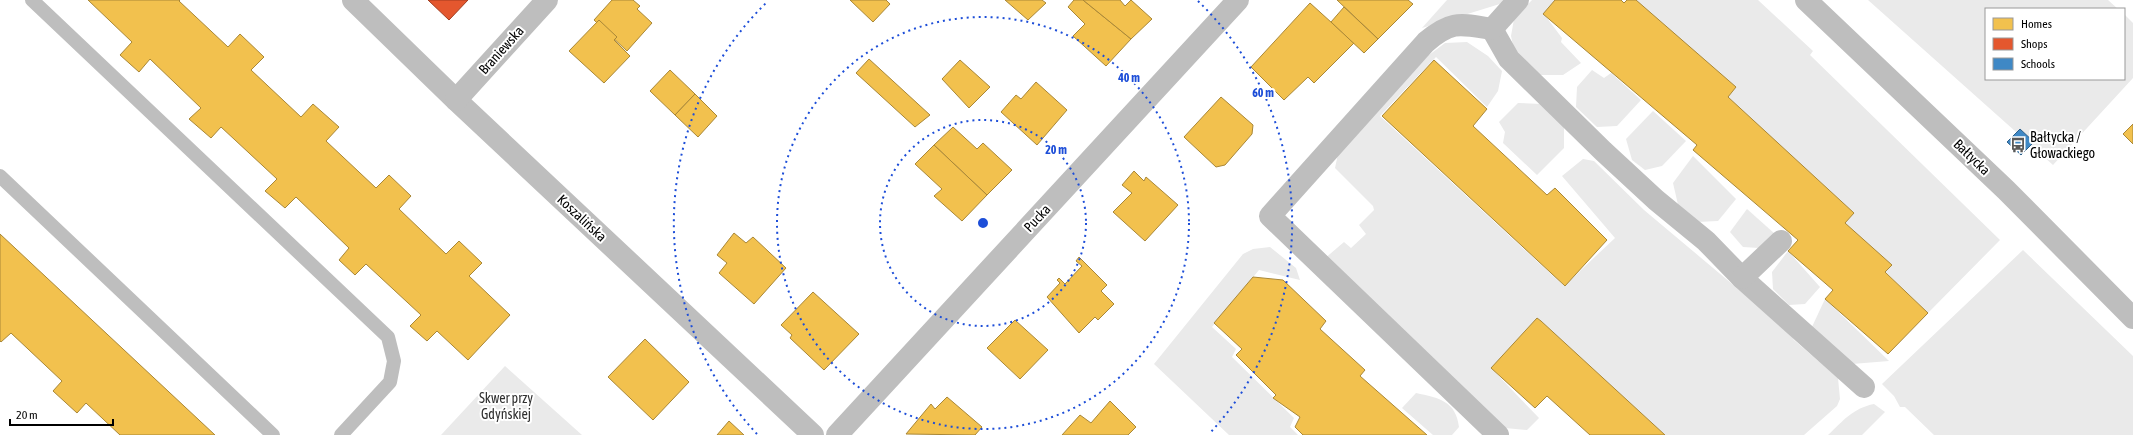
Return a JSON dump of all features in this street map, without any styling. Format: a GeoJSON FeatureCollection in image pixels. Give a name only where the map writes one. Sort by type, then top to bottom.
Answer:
{"type":"FeatureCollection","features":[{"type":"Feature","properties":{"kind":"street","name":"Koszalińska"},"geometry":{"type":"LineString","coordinates":[[353,0],[456,100],[813,435]]}},
{"type":"Feature","properties":{"kind":"street","name":"Braniewska"},"geometry":{"type":"LineString","coordinates":[[456,100],[547,0]]}},
{"type":"Feature","properties":{"kind":"street","name":"Pucka"},"geometry":{"type":"LineString","coordinates":[[837,435],[1238,0]]}},
{"type":"Feature","properties":{"kind":"street"},"geometry":{"type":"LineString","coordinates":[[1492,29],[1518,0]]}},
{"type":"Feature","properties":{"kind":"street","name":"Bałtycka"},"geometry":{"type":"LineString","coordinates":[[1806,0],[2006,190],[2133,318]]}},
{"type":"Feature","properties":{"kind":"street"},"geometry":{"type":"LineString","coordinates":[[1492,29],[1462,24],[1441,29],[1426,42],[1270,216],[1498,435]]}},
{"type":"Feature","properties":{"kind":"street"},"geometry":{"type":"LineString","coordinates":[[1492,29],[1509,59],[1656,200],[1706,241],[1742,278],[1864,387]]}},
{"type":"Feature","properties":{"kind":"street"},"geometry":{"type":"LineString","coordinates":[[1742,278],[1781,240]]}},
{"type":"Feature","properties":{"kind":"lane"},"geometry":{"type":"LineString","coordinates":[[32,0],[388,337],[394,361],[390,382],[341,435]]}},
{"type":"Feature","properties":{"kind":"lane"},"geometry":{"type":"LineString","coordinates":[[0,176],[273,435]]}},
{"type":"Feature","properties":{"kind":"green space"},"geometry":{"type":"Polygon","coordinates":[[[1447,0],[1506,0],[1503,3],[1422,28],[1447,0]]]}},
{"type":"Feature","properties":{"kind":"green space"},"geometry":{"type":"Polygon","coordinates":[[[1532,0],[1555,0],[1544,14],[1562,38],[1561,42],[1581,63],[1563,75],[1539,75],[1515,54],[1511,36],[1514,19],[1532,0]]]}},
{"type":"Feature","properties":{"kind":"green space"},"geometry":{"type":"Polygon","coordinates":[[[1629,0],[1758,0],[1813,51],[1810,55],[2000,240],[1928,313],[1888,274],[1845,223],[1854,213],[1728,97],[1736,87],[1629,0]]]}},
{"type":"Feature","properties":{"kind":"green space"},"geometry":{"type":"Polygon","coordinates":[[[1868,0],[2108,0],[2117,8],[1985,8],[1985,80],[2125,80],[2125,15],[2133,23],[2133,78],[2053,165],[1868,0]]]}},
{"type":"Feature","properties":{"kind":"green space"},"geometry":{"type":"Polygon","coordinates":[[[1467,42],[1488,56],[1502,71],[1498,91],[1487,107],[1436,57],[1380,116],[1564,286],[1615,238],[1562,176],[1583,159],[1594,161],[1644,210],[1787,330],[1794,340],[1838,378],[1840,399],[1837,406],[1804,435],[1665,435],[1541,321],[1491,368],[1539,418],[1527,430],[1505,428],[1323,260],[1344,242],[1351,248],[1366,234],[1359,225],[1374,210],[1373,206],[1335,168],[1338,154],[1429,55],[1445,43],[1467,42]]]}},
{"type":"Feature","properties":{"kind":"green space"},"geometry":{"type":"Polygon","coordinates":[[[1592,70],[1604,78],[1611,73],[1641,100],[1617,126],[1597,127],[1576,107],[1577,87],[1592,70]]]}},
{"type":"Feature","properties":{"kind":"green space"},"geometry":{"type":"Polygon","coordinates":[[[1518,103],[1541,104],[1564,127],[1564,148],[1537,175],[1503,143],[1505,132],[1499,122],[1518,103]]]}},
{"type":"Feature","properties":{"kind":"green space"},"geometry":{"type":"Polygon","coordinates":[[[1653,111],[1686,141],[1662,166],[1645,170],[1632,160],[1626,139],[1653,111]]]}},
{"type":"Feature","properties":{"kind":"green space"},"geometry":{"type":"Polygon","coordinates":[[[1693,156],[1736,199],[1718,221],[1697,222],[1679,209],[1673,183],[1693,156]]]}},
{"type":"Feature","properties":{"kind":"green space"},"geometry":{"type":"Polygon","coordinates":[[[1747,209],[1775,234],[1759,248],[1743,247],[1730,232],[1747,209]]]}},
{"type":"Feature","properties":{"kind":"green space"},"geometry":{"type":"Polygon","coordinates":[[[1270,247],[1296,268],[1300,280],[1259,270],[1212,327],[1236,349],[1232,357],[1294,418],[1290,427],[1298,435],[1229,435],[1154,364],[1243,254],[1253,249],[1270,247]]]}},
{"type":"Feature","properties":{"kind":"green space"},"geometry":{"type":"Polygon","coordinates":[[[2023,250],[2133,356],[2133,435],[1934,435],[1905,407],[1900,407],[1894,396],[1882,384],[2023,250]]]}},
{"type":"Feature","properties":{"kind":"green space"},"geometry":{"type":"Polygon","coordinates":[[[1788,251],[1820,287],[1805,304],[1789,305],[1773,289],[1772,272],[1788,251]]]}},
{"type":"Feature","properties":{"kind":"green space"},"geometry":{"type":"Polygon","coordinates":[[[1825,299],[1889,361],[1852,364],[1811,329],[1825,299]]]}},
{"type":"Feature","properties":{"kind":"green space","name":"Skwer przy Gdyńskiej"},"geometry":{"type":"Polygon","coordinates":[[[505,366],[582,435],[441,435],[505,366]]]}},
{"type":"Feature","properties":{"kind":"green space"},"geometry":{"type":"Polygon","coordinates":[[[1416,393],[1439,399],[1450,406],[1457,418],[1459,427],[1452,435],[1433,435],[1402,408],[1416,393]]]}},
{"type":"Feature","properties":{"kind":"green space"},"geometry":{"type":"Polygon","coordinates":[[[1874,404],[1885,412],[1862,435],[1828,435],[1854,412],[1874,404]]]}},
{"type":"Feature","properties":{"kind":"building: Homes"},"geometry":{"type":"Polygon","coordinates":[[[88,0],[180,0],[179,1],[228,47],[240,34],[264,57],[251,70],[301,117],[313,104],[339,127],[326,141],[376,188],[389,175],[411,196],[399,209],[446,254],[459,241],[482,263],[469,276],[510,315],[468,360],[437,331],[427,341],[410,326],[421,315],[366,264],[355,275],[339,260],[349,248],[296,197],[285,208],[265,191],[277,179],[221,127],[211,138],[189,119],[201,108],[150,59],[139,72],[120,55],[132,42],[88,0]]]}},
{"type":"Feature","properties":{"kind":"building: Homes"},"geometry":{"type":"Polygon","coordinates":[[[612,0],[633,0],[640,6],[637,9],[652,23],[627,51],[594,20],[612,0]]]}},
{"type":"Feature","properties":{"kind":"building: Homes"},"geometry":{"type":"Polygon","coordinates":[[[850,0],[886,0],[890,4],[873,22],[850,0]]]}},
{"type":"Feature","properties":{"kind":"building: Homes"},"geometry":{"type":"Polygon","coordinates":[[[1005,0],[1042,0],[1046,3],[1028,20],[1005,0]]]}},
{"type":"Feature","properties":{"kind":"building: Homes"},"geometry":{"type":"Polygon","coordinates":[[[1074,0],[1083,0],[1131,39],[1106,66],[1073,36],[1085,24],[1068,7],[1074,0]]]}},
{"type":"Feature","properties":{"kind":"building: Homes"},"geometry":{"type":"Polygon","coordinates":[[[1083,0],[1120,0],[1125,6],[1131,0],[1152,19],[1131,39],[1083,0]]]}},
{"type":"Feature","properties":{"kind":"building: Homes"},"geometry":{"type":"Polygon","coordinates":[[[1337,0],[1408,0],[1413,4],[1378,39],[1337,0]]]}},
{"type":"Feature","properties":{"kind":"building: Homes"},"geometry":{"type":"Polygon","coordinates":[[[1555,0],[1621,0],[1624,3],[1627,0],[1636,0],[1736,87],[1728,97],[1854,213],[1845,223],[1892,265],[1885,272],[1928,313],[1888,354],[1825,299],[1833,290],[1788,251],[1798,240],[1693,150],[1697,145],[1543,14],[1555,0]]]}},
{"type":"Feature","properties":{"kind":"building: Homes"},"geometry":{"type":"Polygon","coordinates":[[[1310,3],[1354,43],[1314,83],[1308,77],[1284,100],[1251,67],[1310,3]]]}},
{"type":"Feature","properties":{"kind":"building: Homes"},"geometry":{"type":"Polygon","coordinates":[[[1344,7],[1378,39],[1364,53],[1331,22],[1344,7]]]}},
{"type":"Feature","properties":{"kind":"building: Homes"},"geometry":{"type":"Polygon","coordinates":[[[599,20],[617,37],[614,40],[630,56],[604,83],[569,51],[599,20]]]}},
{"type":"Feature","properties":{"kind":"building: Homes"},"geometry":{"type":"Polygon","coordinates":[[[869,59],[930,115],[915,127],[856,73],[869,59]]]}},
{"type":"Feature","properties":{"kind":"building: Homes"},"geometry":{"type":"Polygon","coordinates":[[[960,60],[990,87],[969,108],[942,79],[960,60]]]}},
{"type":"Feature","properties":{"kind":"building: Homes"},"geometry":{"type":"Polygon","coordinates":[[[1434,60],[1487,109],[1473,126],[1547,195],[1555,188],[1607,240],[1565,286],[1382,116],[1434,60]]]}},
{"type":"Feature","properties":{"kind":"building: Homes"},"geometry":{"type":"Polygon","coordinates":[[[670,70],[695,94],[675,115],[650,91],[670,70]]]}},
{"type":"Feature","properties":{"kind":"building: Homes"},"geometry":{"type":"Polygon","coordinates":[[[1036,82],[1067,110],[1037,145],[1001,112],[1016,95],[1021,99],[1036,82]]]}},
{"type":"Feature","properties":{"kind":"building: Homes"},"geometry":{"type":"Polygon","coordinates":[[[695,94],[717,116],[698,137],[675,115],[695,94]]]}},
{"type":"Feature","properties":{"kind":"building: Homes"},"geometry":{"type":"Polygon","coordinates":[[[1221,97],[1253,125],[1252,134],[1225,165],[1216,167],[1184,137],[1221,97]]]}},
{"type":"Feature","properties":{"kind":"building: Homes"},"geometry":{"type":"Polygon","coordinates":[[[2133,124],[2133,144],[2123,134],[2133,124]]]}},
{"type":"Feature","properties":{"kind":"building: Homes"},"geometry":{"type":"Polygon","coordinates":[[[953,127],[977,149],[983,143],[1012,170],[987,195],[934,145],[953,127]]]}},
{"type":"Feature","properties":{"kind":"building: Homes"},"geometry":{"type":"Polygon","coordinates":[[[934,145],[987,195],[962,221],[934,196],[942,189],[915,164],[934,145]]]}},
{"type":"Feature","properties":{"kind":"building: Homes"},"geometry":{"type":"Polygon","coordinates":[[[1134,171],[1144,181],[1146,177],[1178,205],[1145,241],[1113,212],[1132,193],[1122,185],[1134,171]]]}},
{"type":"Feature","properties":{"kind":"building: Homes"},"geometry":{"type":"Polygon","coordinates":[[[734,233],[746,243],[753,237],[786,268],[754,304],[719,273],[727,263],[717,255],[734,233]]]}},
{"type":"Feature","properties":{"kind":"building: Homes"},"geometry":{"type":"Polygon","coordinates":[[[0,234],[215,435],[120,435],[86,403],[77,413],[53,391],[62,381],[11,333],[1,342],[0,341],[0,234]]]}},
{"type":"Feature","properties":{"kind":"building: Homes"},"geometry":{"type":"Polygon","coordinates":[[[1079,257],[1107,285],[1101,291],[1114,304],[1098,320],[1095,317],[1079,333],[1047,297],[1060,283],[1057,280],[1059,278],[1065,284],[1082,266],[1076,261],[1079,257]]]}},
{"type":"Feature","properties":{"kind":"building: Homes"},"geometry":{"type":"Polygon","coordinates":[[[1253,277],[1283,280],[1326,321],[1320,329],[1365,370],[1360,376],[1427,435],[1303,435],[1295,427],[1300,417],[1273,398],[1276,395],[1236,355],[1242,349],[1214,323],[1253,277]]]}},
{"type":"Feature","properties":{"kind":"building: Homes"},"geometry":{"type":"Polygon","coordinates":[[[813,292],[859,334],[824,370],[790,338],[792,335],[781,325],[813,292]]]}},
{"type":"Feature","properties":{"kind":"building: Homes"},"geometry":{"type":"Polygon","coordinates":[[[1537,318],[1665,435],[1590,435],[1547,396],[1535,408],[1491,368],[1537,318]]]}},
{"type":"Feature","properties":{"kind":"building: Homes"},"geometry":{"type":"Polygon","coordinates":[[[1015,320],[1048,350],[1020,379],[987,348],[1015,320]]]}},
{"type":"Feature","properties":{"kind":"building: Homes"},"geometry":{"type":"Polygon","coordinates":[[[645,339],[689,382],[653,420],[608,377],[645,339]]]}},
{"type":"Feature","properties":{"kind":"building: Homes"},"geometry":{"type":"Polygon","coordinates":[[[947,397],[982,427],[975,435],[906,434],[931,404],[935,409],[947,397]]]}},
{"type":"Feature","properties":{"kind":"building: Homes"},"geometry":{"type":"Polygon","coordinates":[[[1110,401],[1136,427],[1128,435],[1062,435],[1080,415],[1091,423],[1110,401]]]}},
{"type":"Feature","properties":{"kind":"building: Homes"},"geometry":{"type":"Polygon","coordinates":[[[729,421],[744,435],[717,435],[729,421]]]}},
{"type":"Feature","properties":{"kind":"building: Shops"},"geometry":{"type":"Polygon","coordinates":[[[428,0],[468,0],[449,20],[428,0]]]}},
{"type":"Feature","properties":{"kind":"building: Schools"},"geometry":{"type":"Polygon","coordinates":[[[2020,129],[2034,142],[2021,155],[2007,142],[2020,129]]]}},
{"type":"Feature","properties":{"kind":"place","name":"Bałtycka / Głowackiego"},"geometry":{"type":"Point","coordinates":[2018,145]}}]}
